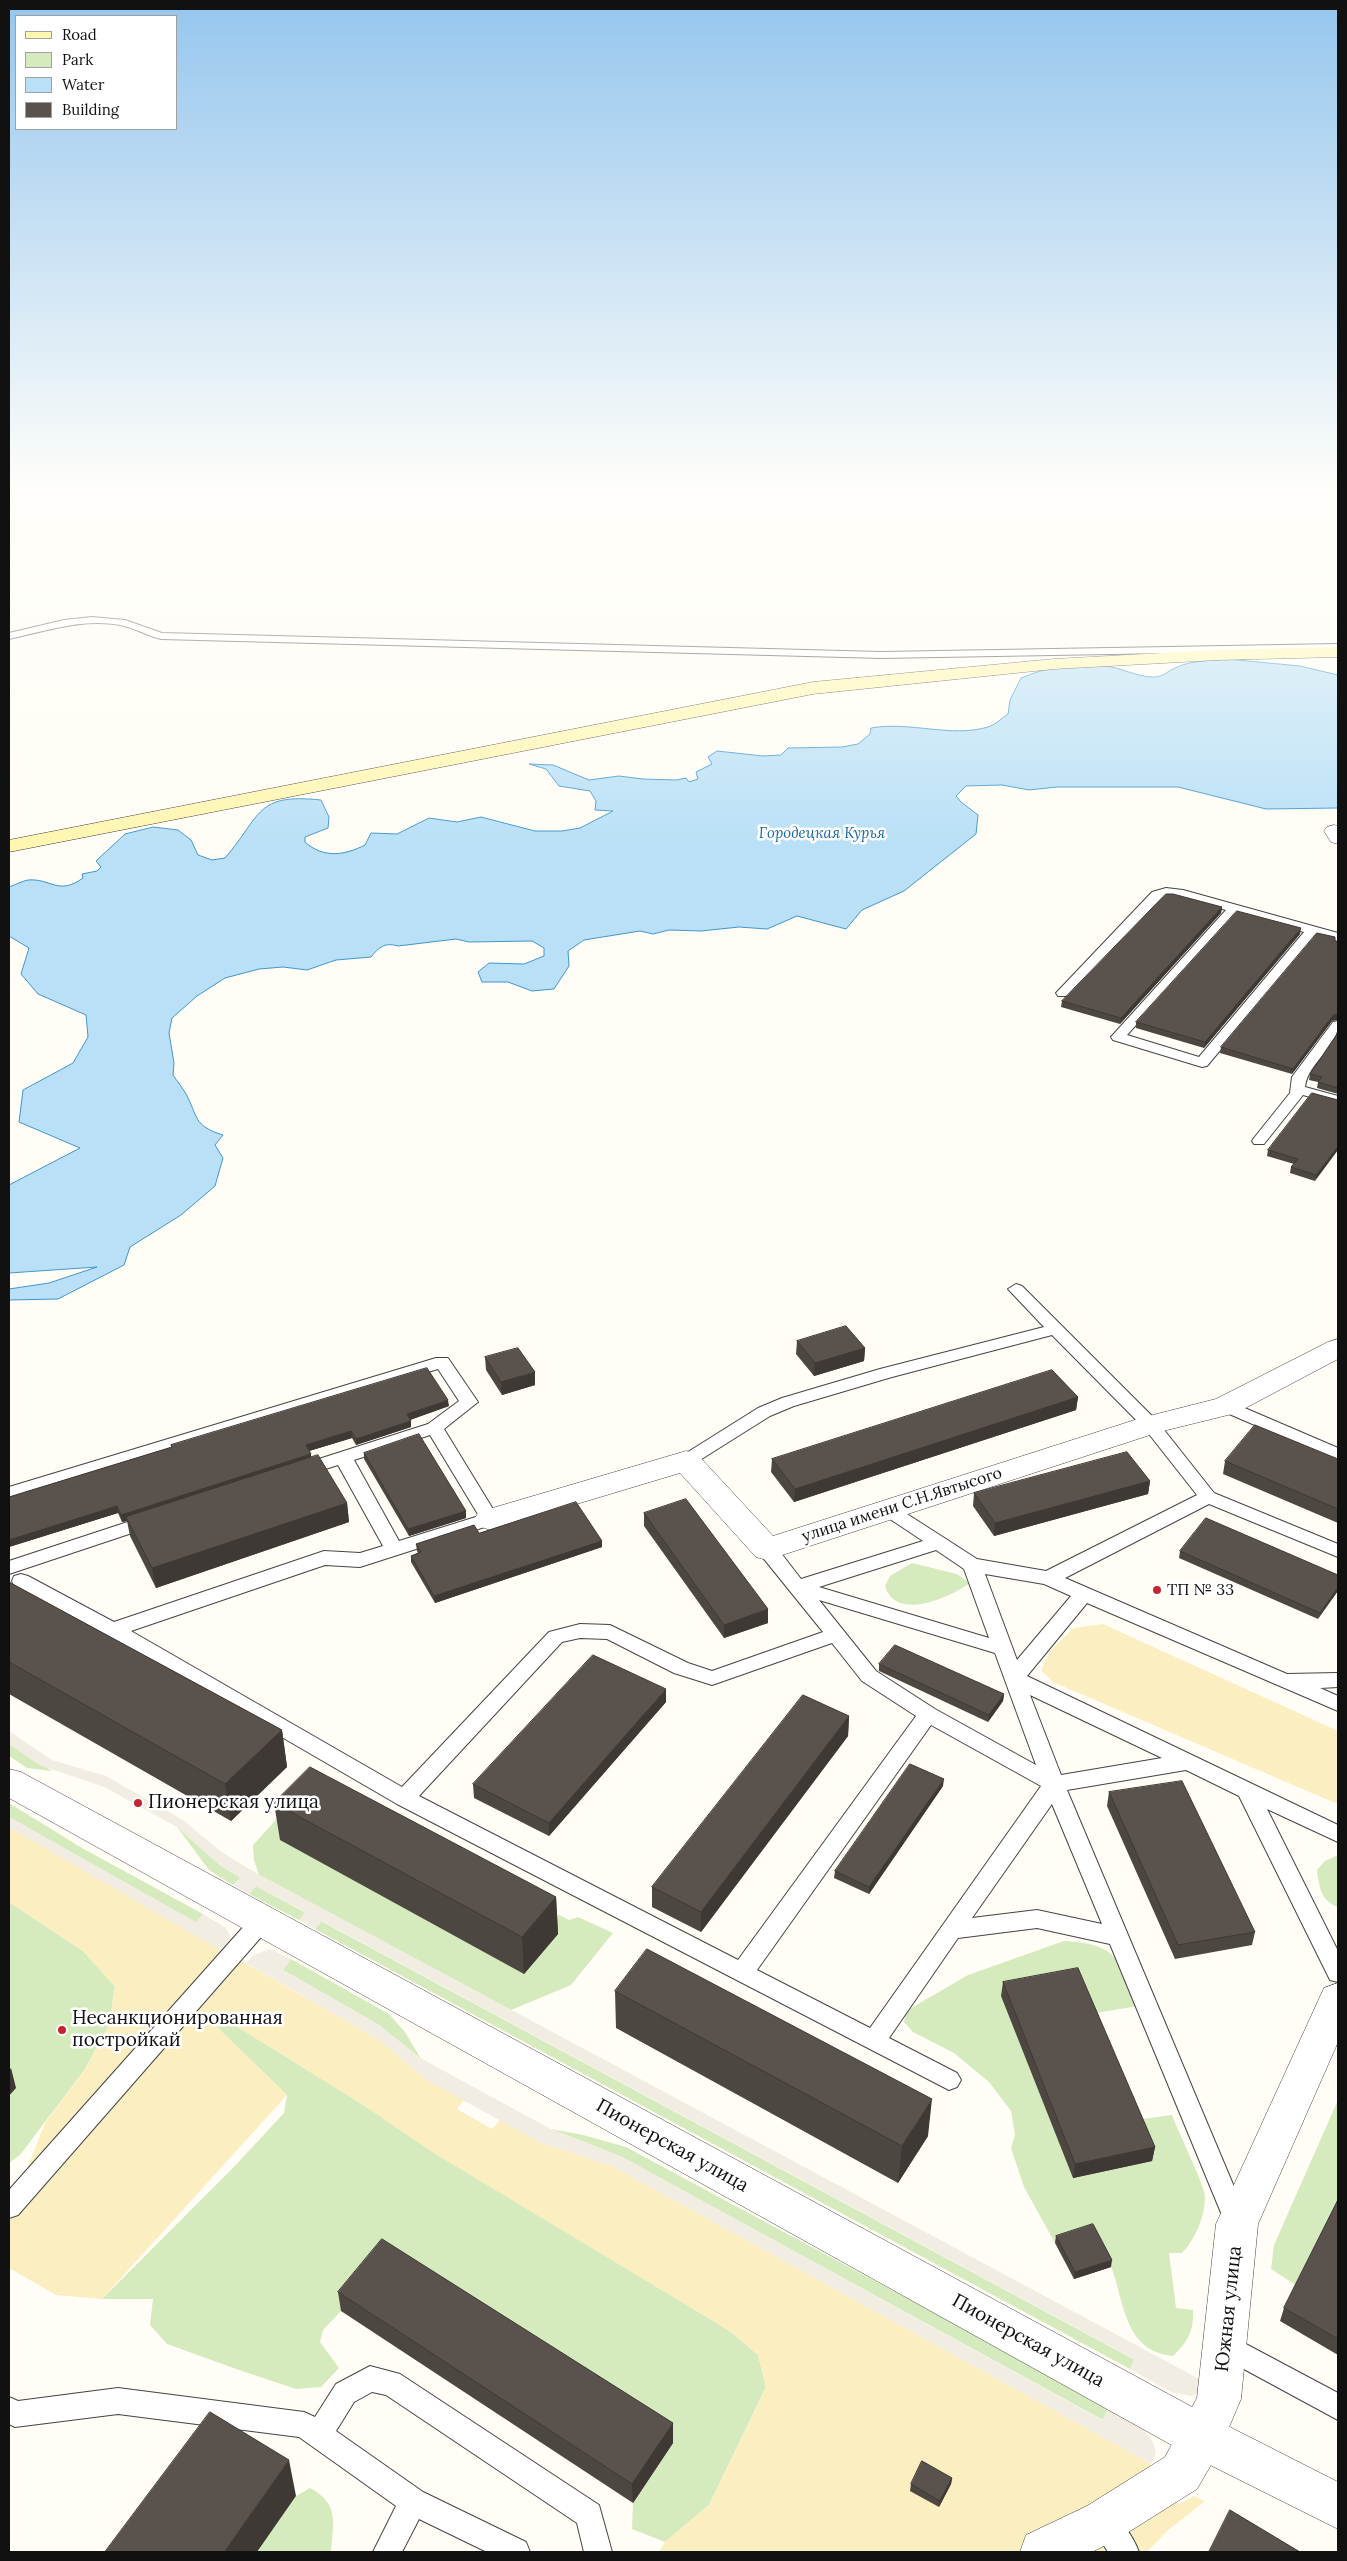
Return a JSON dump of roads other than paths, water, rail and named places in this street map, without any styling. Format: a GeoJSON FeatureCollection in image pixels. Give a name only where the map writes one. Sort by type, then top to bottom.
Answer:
{"type":"FeatureCollection","features":[{"type":"Feature","properties":{"kind":"main road"},"geometry":{"type":"LineString","coordinates":[[9,846],[813,688],[1054,664],[1218,655],[1338,652]]}},
{"type":"Feature","properties":{"kind":"street","name":"улица имени С.Н.Явтысого"},"geometry":{"type":"LineString","coordinates":[[767,1550],[887,1509],[1151,1425],[1226,1406],[1336,1353]]}},
{"type":"Feature","properties":{"kind":"street"},"geometry":{"type":"LineString","coordinates":[[490,1519],[686,1461],[767,1550]]}},
{"type":"Feature","properties":{"kind":"street","name":"Пионерская улица"},"geometry":{"type":"LineString","coordinates":[[9,1782],[1202,2437],[1337,2502]]}},
{"type":"Feature","properties":{"kind":"street","name":"Южная улица"},"geometry":{"type":"LineString","coordinates":[[1043,2552],[1114,2537],[1181,2473],[1202,2437],[1220,2399],[1238,2224],[1338,1999]]}},
{"type":"Feature","properties":{"kind":"lane"},"geometry":{"type":"LineString","coordinates":[[9,636],[65,622],[97,619],[122,622],[161,636],[698,652],[882,655],[1338,646]]}},
{"type":"Feature","properties":{"kind":"lane"},"geometry":{"type":"LineString","coordinates":[[1062,994],[1157,895],[1166,892],[1178,892],[1338,937]]}},
{"type":"Feature","properties":{"kind":"lane"},"geometry":{"type":"LineString","coordinates":[[1235,908],[1118,1037],[1202,1063],[1313,930]]}},
{"type":"Feature","properties":{"kind":"lane"},"geometry":{"type":"LineString","coordinates":[[1258,1141],[1297,1093],[1299,1077],[1338,1025]]}},
{"type":"Feature","properties":{"kind":"lane"},"geometry":{"type":"LineString","coordinates":[[1297,1089],[1338,1101]]}},
{"type":"Feature","properties":{"kind":"lane"},"geometry":{"type":"LineString","coordinates":[[1016,1289],[1151,1425],[1208,1497],[1338,1551]]}},
{"type":"Feature","properties":{"kind":"lane"},"geometry":{"type":"LineString","coordinates":[[686,1461],[764,1412],[788,1402],[886,1372],[1056,1329]]}},
{"type":"Feature","properties":{"kind":"lane"},"geometry":{"type":"LineString","coordinates":[[9,1493],[442,1362],[469,1402],[434,1428],[288,1475]]}},
{"type":"Feature","properties":{"kind":"lane"},"geometry":{"type":"LineString","coordinates":[[1226,1406],[1338,1455]]}},
{"type":"Feature","properties":{"kind":"lane"},"geometry":{"type":"LineString","coordinates":[[113,1630],[324,1558],[360,1560],[490,1519],[434,1428]]}},
{"type":"Feature","properties":{"kind":"lane"},"geometry":{"type":"LineString","coordinates":[[343,1457],[394,1549]]}},
{"type":"Feature","properties":{"kind":"lane"},"geometry":{"type":"LineString","coordinates":[[1048,1578],[1208,1497]]}},
{"type":"Feature","properties":{"kind":"lane"},"geometry":{"type":"LineString","coordinates":[[887,1509],[972,1565],[1048,1578],[1338,1704]]}},
{"type":"Feature","properties":{"kind":"lane"},"geometry":{"type":"LineString","coordinates":[[15,1574],[169,1514]]}},
{"type":"Feature","properties":{"kind":"lane"},"geometry":{"type":"LineString","coordinates":[[797,1587],[938,1542]]}},
{"type":"Feature","properties":{"kind":"lane"},"geometry":{"type":"LineString","coordinates":[[767,1550],[869,1676],[928,1714],[1054,1784],[1188,1762]]}},
{"type":"Feature","properties":{"kind":"lane"},"geometry":{"type":"LineString","coordinates":[[972,1565],[1054,1784],[1238,2224]]}},
{"type":"Feature","properties":{"kind":"lane"},"geometry":{"type":"LineString","coordinates":[[15,1574],[404,1798],[949,2080]]}},
{"type":"Feature","properties":{"kind":"lane"},"geometry":{"type":"LineString","coordinates":[[797,1587],[1004,1649]]}},
{"type":"Feature","properties":{"kind":"lane"},"geometry":{"type":"LineString","coordinates":[[1014,1678],[1083,1594]]}},
{"type":"Feature","properties":{"kind":"lane"},"geometry":{"type":"LineString","coordinates":[[404,1798],[556,1637],[580,1631],[610,1632],[681,1668],[712,1678],[835,1635]]}},
{"type":"Feature","properties":{"kind":"lane"},"geometry":{"type":"LineString","coordinates":[[1014,1678],[1338,1834]]}},
{"type":"Feature","properties":{"kind":"lane"},"geometry":{"type":"LineString","coordinates":[[1285,1681],[1338,1680]]}},
{"type":"Feature","properties":{"kind":"lane"},"geometry":{"type":"LineString","coordinates":[[742,1973],[928,1714]]}},
{"type":"Feature","properties":{"kind":"lane"},"geometry":{"type":"LineString","coordinates":[[874,2041],[1054,1784]]}},
{"type":"Feature","properties":{"kind":"lane"},"geometry":{"type":"LineString","coordinates":[[1247,1790],[1338,1973]]}},
{"type":"Feature","properties":{"kind":"lane"},"geometry":{"type":"LineString","coordinates":[[952,1930],[1037,1919],[1118,1937]]}},
{"type":"Feature","properties":{"kind":"lane"},"geometry":{"type":"LineString","coordinates":[[13,2197],[262,1922]]}},
{"type":"Feature","properties":{"kind":"lane"},"geometry":{"type":"LineString","coordinates":[[1226,2346],[1338,2407]]}},
{"type":"Feature","properties":{"kind":"lane"},"geometry":{"type":"LineString","coordinates":[[318,2435],[345,2393],[370,2379],[391,2383],[589,2515],[598,2552]]}},
{"type":"Feature","properties":{"kind":"lane"},"geometry":{"type":"LineString","coordinates":[[11,2416],[118,2402],[304,2424],[413,2502],[516,2552]]}},
{"type":"Feature","properties":{"kind":"lane"},"geometry":{"type":"LineString","coordinates":[[196,2436],[213,2413]]}},
{"type":"Feature","properties":{"kind":"lane"},"geometry":{"type":"LineString","coordinates":[[387,2552],[413,2502]]}},
{"type":"Feature","properties":{"kind":"water","name":"Городецкая Курья"},"geometry":{"type":"Polygon","coordinates":[[[1227,659],[1300,666],[1338,675],[1338,808],[1266,809],[1178,787],[1057,787],[1029,790],[1002,785],[966,786],[956,796],[978,815],[976,834],[904,891],[862,910],[846,929],[797,916],[767,929],[739,927],[701,931],[669,930],[653,934],[640,931],[584,940],[568,951],[569,966],[554,989],[532,991],[508,982],[482,982],[478,972],[489,963],[524,964],[544,956],[544,948],[532,941],[469,942],[456,939],[398,946],[386,945],[371,957],[336,960],[307,970],[283,967],[259,969],[225,978],[197,996],[172,1018],[169,1033],[174,1063],[173,1075],[186,1094],[201,1124],[213,1132],[223,1135],[215,1145],[223,1158],[215,1186],[181,1215],[130,1247],[124,1265],[58,1299],[9,1300],[9,1289],[49,1283],[97,1267],[9,1273],[9,1185],[80,1148],[19,1122],[23,1090],[73,1063],[88,1037],[86,1015],[38,994],[21,974],[29,948],[9,936],[9,887],[28,880],[67,886],[83,878],[82,874],[97,871],[101,867],[96,861],[125,834],[153,827],[178,830],[191,840],[198,855],[212,860],[225,858],[262,810],[271,804],[283,800],[321,800],[329,817],[328,828],[305,837],[305,842],[320,851],[335,854],[365,845],[371,833],[397,834],[429,818],[457,822],[481,817],[535,831],[562,831],[580,828],[613,811],[595,810],[596,801],[590,791],[559,786],[546,769],[529,764],[553,765],[589,780],[619,776],[676,780],[686,778],[689,782],[698,779],[696,772],[712,764],[708,757],[717,751],[763,756],[781,755],[788,748],[842,747],[858,744],[870,734],[871,728],[886,726],[960,731],[988,727],[1008,714],[1010,700],[1021,678],[1052,668],[1084,664],[1112,667],[1134,674],[1155,677],[1187,664],[1227,659]]]}},
{"type":"Feature","properties":{"kind":"place","name":"ТП № 33"},"geometry":{"type":"Point","coordinates":[1157,1590]}},
{"type":"Feature","properties":{"kind":"place","name":"Пионерская улица"},"geometry":{"type":"Point","coordinates":[138,1803]}},
{"type":"Feature","properties":{"kind":"place","name":"Несанкционированная постройкай"},"geometry":{"type":"Point","coordinates":[62,2030]}}]}
